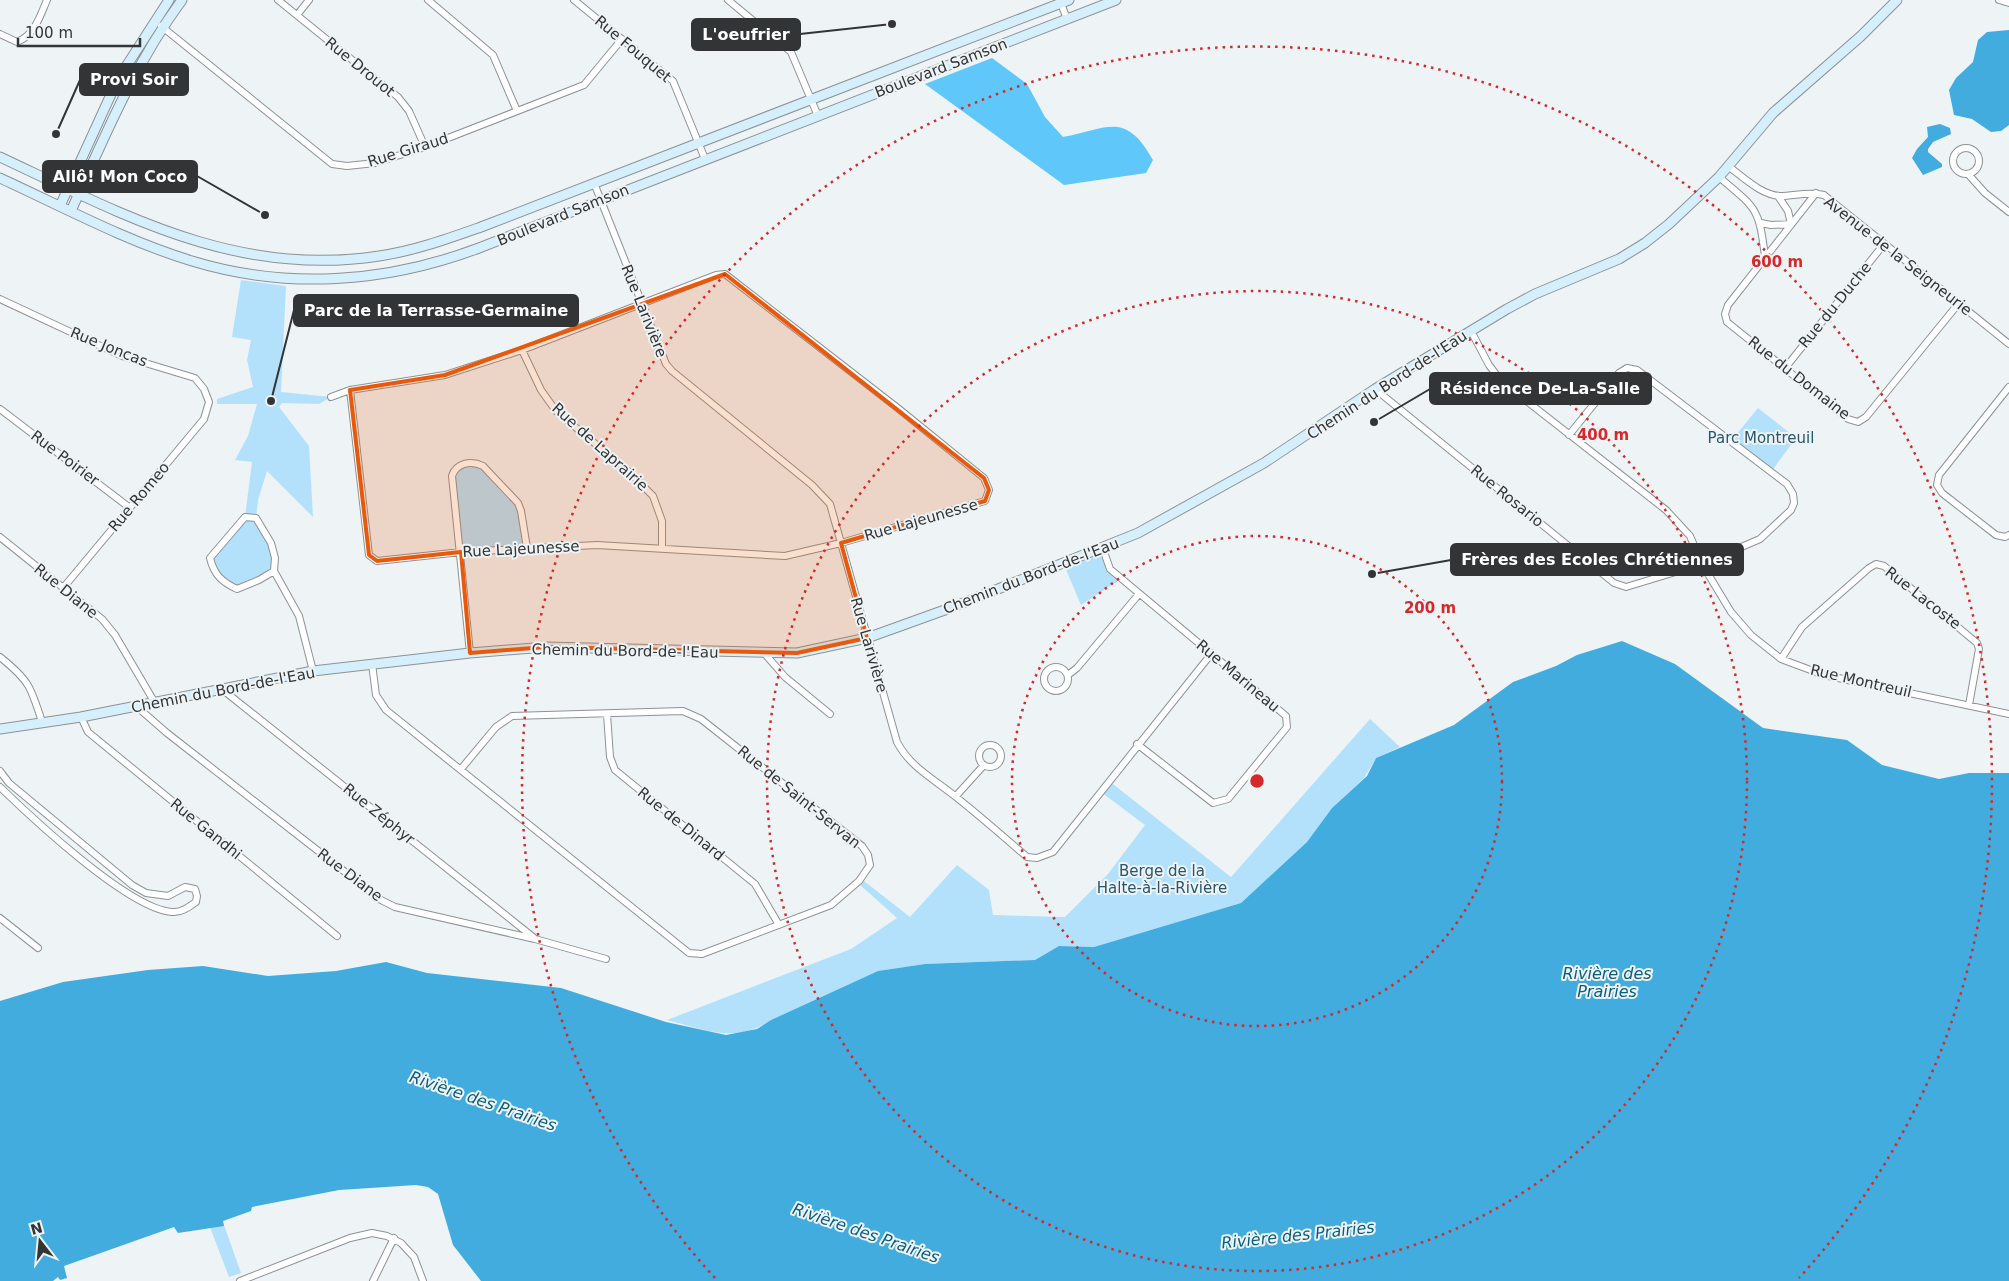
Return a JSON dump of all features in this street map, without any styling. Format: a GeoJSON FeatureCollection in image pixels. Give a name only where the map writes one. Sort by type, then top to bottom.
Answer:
{"type":"FeatureCollection","features":[{"type":"Feature","properties":{"kind":"street"},"geometry":{"type":"LineString","coordinates":[[0,34],[17,42],[26,38],[35,27],[47,0]]}},
{"type":"Feature","properties":{"kind":"street"},"geometry":{"type":"LineString","coordinates":[[60,206],[118,79],[169,0]]}},
{"type":"Feature","properties":{"kind":"street"},"geometry":{"type":"LineString","coordinates":[[71,211],[131,79],[163,26],[182,0]]}},
{"type":"Feature","properties":{"kind":"street","name":"Rue Drouot"},"geometry":{"type":"LineString","coordinates":[[278,0],[398,98],[409,111],[425,147]]}},
{"type":"Feature","properties":{"kind":"street"},"geometry":{"type":"LineString","coordinates":[[297,15],[309,0]]}},
{"type":"Feature","properties":{"kind":"street"},"geometry":{"type":"LineString","coordinates":[[428,0],[493,55],[517,111]]}},
{"type":"Feature","properties":{"kind":"street","name":"Rue Fouquet"},"geometry":{"type":"LineString","coordinates":[[574,0],[673,81],[705,159]]}},
{"type":"Feature","properties":{"kind":"street"},"geometry":{"type":"LineString","coordinates":[[728,0],[791,52],[818,116]]}},
{"type":"Feature","properties":{"kind":"street","name":"Boulevard Samson"},"geometry":{"type":"LineString","coordinates":[[0,178],[157,249],[212,267],[270,277],[331,279],[385,274],[443,261],[1116,0]]}},
{"type":"Feature","properties":{"kind":"street","name":"Chemin du Bord-de-l'Eau"},"geometry":{"type":"LineString","coordinates":[[0,729],[81,717],[313,671],[470,652],[546,647],[764,654],[797,653],[867,638],[1103,548],[1138,533],[1264,463],[1375,389],[1535,294],[1619,259],[1669,224],[1720,177],[1773,113],[1861,36],[1897,0]]}},
{"type":"Feature","properties":{"kind":"street"},"geometry":{"type":"LineString","coordinates":[[1999,0],[2009,4]]}},
{"type":"Feature","properties":{"kind":"street"},"geometry":{"type":"LineString","coordinates":[[1063,1],[1067,19]]}},
{"type":"Feature","properties":{"kind":"street","name":"Boulevard Samson"},"geometry":{"type":"LineString","coordinates":[[0,157],[161,230],[208,246],[264,257],[324,260],[373,257],[420,247],[457,236],[1063,1]]}},
{"type":"Feature","properties":{"kind":"street","name":"Rue Giraud"},"geometry":{"type":"LineString","coordinates":[[154,22],[163,26],[332,164],[347,166],[375,163],[425,147],[584,85],[595,75],[622,39]]}},
{"type":"Feature","properties":{"kind":"street"},"geometry":{"type":"LineString","coordinates":[[1968,174],[1976,169],[1979,161],[1972,150],[1964,148],[1956,152],[1953,165],[1958,171],[1968,174],[1985,193],[2009,212]]}},
{"type":"Feature","properties":{"kind":"street","name":"Avenue de la Seigneurie"},"geometry":{"type":"LineString","coordinates":[[1728,166],[1758,188],[1778,196],[1816,193],[1824,195],[2009,344]]}},
{"type":"Feature","properties":{"kind":"street"},"geometry":{"type":"LineString","coordinates":[[1720,177],[1749,202],[1761,223],[1765,257]]}},
{"type":"Feature","properties":{"kind":"street","name":"Rue Larivière"},"geometry":{"type":"LineString","coordinates":[[594,183],[662,355],[672,371],[812,485],[830,504],[897,742],[902,752],[910,762],[956,796],[1027,857],[1037,858],[1053,852],[1137,744],[1212,653]]}},
{"type":"Feature","properties":{"kind":"street","name":"Rue du Domaine"},"geometry":{"type":"LineString","coordinates":[[1816,193],[1728,305],[1726,314],[1728,322],[1848,419],[1858,422],[1866,417],[1959,303]]}},
{"type":"Feature","properties":{"kind":"street"},"geometry":{"type":"LineString","coordinates":[[1761,223],[1771,225],[1791,224],[1788,211],[1778,196]]}},
{"type":"Feature","properties":{"kind":"street","name":"Rue du Duche"},"geometry":{"type":"LineString","coordinates":[[1786,367],[1884,244]]}},
{"type":"Feature","properties":{"kind":"street","name":"Rue Lajeunesse"},"geometry":{"type":"LineString","coordinates":[[331,398],[350,390],[445,375],[522,350],[716,275],[725,274],[984,478],[989,490],[985,501],[841,543],[785,556],[597,545],[462,552],[377,561],[368,555],[350,390]]}},
{"type":"Feature","properties":{"kind":"street","name":"Rue Joncas"},"geometry":{"type":"LineString","coordinates":[[0,299],[122,356],[195,378],[204,389],[209,402]]}},
{"type":"Feature","properties":{"kind":"street","name":"Rue Montreuil"},"geometry":{"type":"LineString","coordinates":[[1471,331],[1489,365],[1501,381],[1666,510],[1690,536],[1702,564],[1731,612],[1750,635],[1782,659],[1824,675],[2009,714]]}},
{"type":"Feature","properties":{"kind":"street","name":"Rue de Laprairie"},"geometry":{"type":"LineString","coordinates":[[522,350],[541,390],[556,411],[628,471],[653,496],[662,522],[662,548]]}},
{"type":"Feature","properties":{"kind":"street","name":"Rue Rosario"},"geometry":{"type":"LineString","coordinates":[[1375,389],[1614,583],[1626,587],[1702,564],[1760,539],[1791,510],[1794,502],[1794,494],[1787,484],[1638,370],[1627,368],[1619,373],[1570,435]]}},
{"type":"Feature","properties":{"kind":"street"},"geometry":{"type":"LineString","coordinates":[[2009,387],[1939,475],[1937,485],[1942,492],[1996,535],[2005,536],[2009,534]]}},
{"type":"Feature","properties":{"kind":"street","name":"Rue Romeo"},"geometry":{"type":"LineString","coordinates":[[63,588],[204,419],[209,402]]}},
{"type":"Feature","properties":{"kind":"street","name":"Rue Poirier"},"geometry":{"type":"LineString","coordinates":[[0,409],[130,508]]}},
{"type":"Feature","properties":{"kind":"street"},"geometry":{"type":"LineString","coordinates":[[470,652],[462,552],[452,476],[460,465],[477,463],[483,466],[518,503],[521,510],[527,548]]}},
{"type":"Feature","properties":{"kind":"street"},"geometry":{"type":"LineString","coordinates":[[274,571],[259,580],[237,589],[223,582],[212,568],[210,558],[245,517],[252,516],[256,518],[271,543],[275,558],[274,571],[299,616],[313,671]]}},
{"type":"Feature","properties":{"kind":"street","name":"Rue Diane"},"geometry":{"type":"LineString","coordinates":[[0,537],[102,619],[115,635],[155,703]]}},
{"type":"Feature","properties":{"kind":"street","name":"Rue Marineau"},"geometry":{"type":"LineString","coordinates":[[1103,548],[1110,569],[1286,716],[1287,727],[1234,792],[1228,799],[1212,803],[1137,744]]}},
{"type":"Feature","properties":{"kind":"street","name":"Rue Lacoste"},"geometry":{"type":"LineString","coordinates":[[1782,659],[1802,627],[1876,564],[1884,566],[1977,643],[1979,649],[1969,705]]}},
{"type":"Feature","properties":{"kind":"street"},"geometry":{"type":"LineString","coordinates":[[1068,675],[1077,668],[1139,594]]}},
{"type":"Feature","properties":{"kind":"street"},"geometry":{"type":"LineString","coordinates":[[764,654],[785,677],[830,714]]}},
{"type":"Feature","properties":{"kind":"street"},"geometry":{"type":"LineString","coordinates":[[0,657],[23,676],[33,695],[42,722]]}},
{"type":"Feature","properties":{"kind":"street","name":"Rue de Saint-Servan"},"geometry":{"type":"LineString","coordinates":[[372,664],[376,695],[386,710],[689,953],[702,954],[831,905],[859,881],[870,865],[868,855],[862,846],[701,719],[683,710],[512,716],[496,727],[461,769]]}},
{"type":"Feature","properties":{"kind":"street","name":"Rue Zéphyr"},"geometry":{"type":"LineString","coordinates":[[223,690],[534,939]]}},
{"type":"Feature","properties":{"kind":"street","name":"Rue Diane"},"geometry":{"type":"LineString","coordinates":[[136,706],[167,733],[381,900],[395,907],[534,939],[606,958]]}},
{"type":"Feature","properties":{"kind":"street","name":"Rue de Dinard"},"geometry":{"type":"LineString","coordinates":[[607,714],[610,757],[615,770],[755,884],[779,925]]}},
{"type":"Feature","properties":{"kind":"street","name":"Rue Gandhi"},"geometry":{"type":"LineString","coordinates":[[81,717],[88,732],[337,936]]}},
{"type":"Feature","properties":{"kind":"street"},"geometry":{"type":"LineString","coordinates":[[956,796],[984,765]]}},
{"type":"Feature","properties":{"kind":"street"},"geometry":{"type":"LineString","coordinates":[[0,771],[9,783],[118,875],[146,893],[168,896],[185,887],[195,889],[196,902],[186,909],[173,912],[142,903],[122,891],[53,835],[0,787]]}},
{"type":"Feature","properties":{"kind":"street"},"geometry":{"type":"LineString","coordinates":[[53,835],[60,826]]}},
{"type":"Feature","properties":{"kind":"street"},"geometry":{"type":"LineString","coordinates":[[0,918],[38,948]]}},
{"type":"Feature","properties":{"kind":"street"},"geometry":{"type":"LineString","coordinates":[[240,1281],[362,1234],[372,1233],[394,1238],[414,1257],[423,1281]]}},
{"type":"Feature","properties":{"kind":"street"},"geometry":{"type":"LineString","coordinates":[[373,1281],[394,1238]]}},
{"type":"Feature","properties":{"kind":"highlighted area"},"geometry":{"type":"Polygon","coordinates":[[[725,274],[984,478],[989,490],[985,501],[841,543],[867,638],[797,653],[546,647],[470,653],[461,552],[377,561],[369,555],[350,390],[445,375],[725,274]]]}},
{"type":"Feature","properties":{"kind":"green space"},"geometry":{"type":"Polygon","coordinates":[[[241,280],[286,286],[281,392],[331,397],[319,404],[282,403],[279,407],[309,446],[313,517],[267,471],[258,500],[256,518],[271,543],[274,571],[237,589],[223,582],[210,558],[245,517],[252,462],[235,460],[248,436],[257,404],[217,404],[217,399],[253,387],[247,360],[251,340],[232,337],[241,280]]]}},
{"type":"Feature","properties":{"kind":"green space","name":"Parc Montreuil"},"geometry":{"type":"Polygon","coordinates":[[[1758,408],[1796,438],[1771,472],[1731,441],[1758,408]]]}},
{"type":"Feature","properties":{"kind":"green space"},"geometry":{"type":"Polygon","coordinates":[[[477,463],[518,503],[527,548],[461,552],[455,469],[477,463]]]}},
{"type":"Feature","properties":{"kind":"green space"},"geometry":{"type":"Polygon","coordinates":[[[1103,549],[1110,569],[1121,579],[1081,605],[1064,565],[1103,549]]]}},
{"type":"Feature","properties":{"kind":"green space","name":"Berge de la Halte-à-la-Rivière"},"geometry":{"type":"Polygon","coordinates":[[[1370,719],[1400,747],[1376,758],[1364,778],[1332,808],[1307,842],[1241,903],[1094,947],[1059,946],[1035,960],[925,964],[878,971],[745,1032],[720,1033],[667,1020],[851,949],[897,918],[859,884],[864,881],[910,917],[957,865],[989,890],[993,915],[1065,917],[1108,874],[1145,825],[1101,792],[1109,781],[1231,877],[1370,719]]]}},
{"type":"Feature","properties":{"kind":"green space"},"geometry":{"type":"Polygon","coordinates":[[[223,1222],[241,1273],[229,1277],[210,1227],[223,1222]]]}},
{"type":"Feature","properties":{"kind":"shaded area"},"geometry":{"type":"Polygon","coordinates":[[[992,58],[1027,84],[1045,117],[1063,137],[1114,127],[1124,129],[1133,134],[1143,144],[1153,160],[1146,173],[1064,185],[925,84],[992,58]]]}},
{"type":"Feature","properties":{"kind":"water"},"geometry":{"type":"Polygon","coordinates":[[[2009,30],[2009,125],[2001,131],[1991,132],[1972,119],[1954,115],[1949,90],[1956,78],[1973,62],[1978,40],[1987,32],[2009,30]]]}},
{"type":"Feature","properties":{"kind":"water"},"geometry":{"type":"Polygon","coordinates":[[[1940,124],[1950,128],[1951,134],[1933,142],[1928,152],[1942,164],[1942,167],[1923,175],[1912,158],[1928,137],[1927,127],[1940,124]]]}},
{"type":"Feature","properties":{"kind":"water","name":"Rivière des Prairies"},"geometry":{"type":"Polygon","coordinates":[[[1622,641],[1675,664],[1763,728],[1847,740],[1882,765],[1939,779],[1969,773],[2009,773],[2009,1281],[481,1281],[453,1245],[438,1194],[428,1187],[416,1185],[339,1190],[252,1207],[251,1211],[223,1221],[224,1226],[178,1233],[174,1227],[64,1266],[67,1278],[60,1280],[58,1277],[53,1281],[0,1281],[0,1001],[63,982],[148,970],[203,966],[268,976],[336,971],[386,962],[427,973],[561,988],[666,1022],[726,1035],[757,1029],[771,1020],[878,971],[925,964],[1035,960],[1059,946],[1094,947],[1241,903],[1307,842],[1332,808],[1367,776],[1376,758],[1454,725],[1513,682],[1556,666],[1577,655],[1622,641]]]}},
{"type":"Feature","properties":{"kind":"place","name":"L'oeufrier"},"geometry":{"type":"Point","coordinates":[892,24]}},
{"type":"Feature","properties":{"kind":"place","name":"Provi Soir"},"geometry":{"type":"Point","coordinates":[56,134]}},
{"type":"Feature","properties":{"kind":"place","name":"Allô! Mon Coco"},"geometry":{"type":"Point","coordinates":[265,215]}},
{"type":"Feature","properties":{"kind":"place","name":"Parc de la Terrasse-Germaine"},"geometry":{"type":"Point","coordinates":[271,401]}},
{"type":"Feature","properties":{"kind":"place","name":"Résidence De-La-Salle"},"geometry":{"type":"Point","coordinates":[1374,422]}},
{"type":"Feature","properties":{"kind":"place","name":"Frères des Ecoles Chrétiennes"},"geometry":{"type":"Point","coordinates":[1372,574]}}]}
